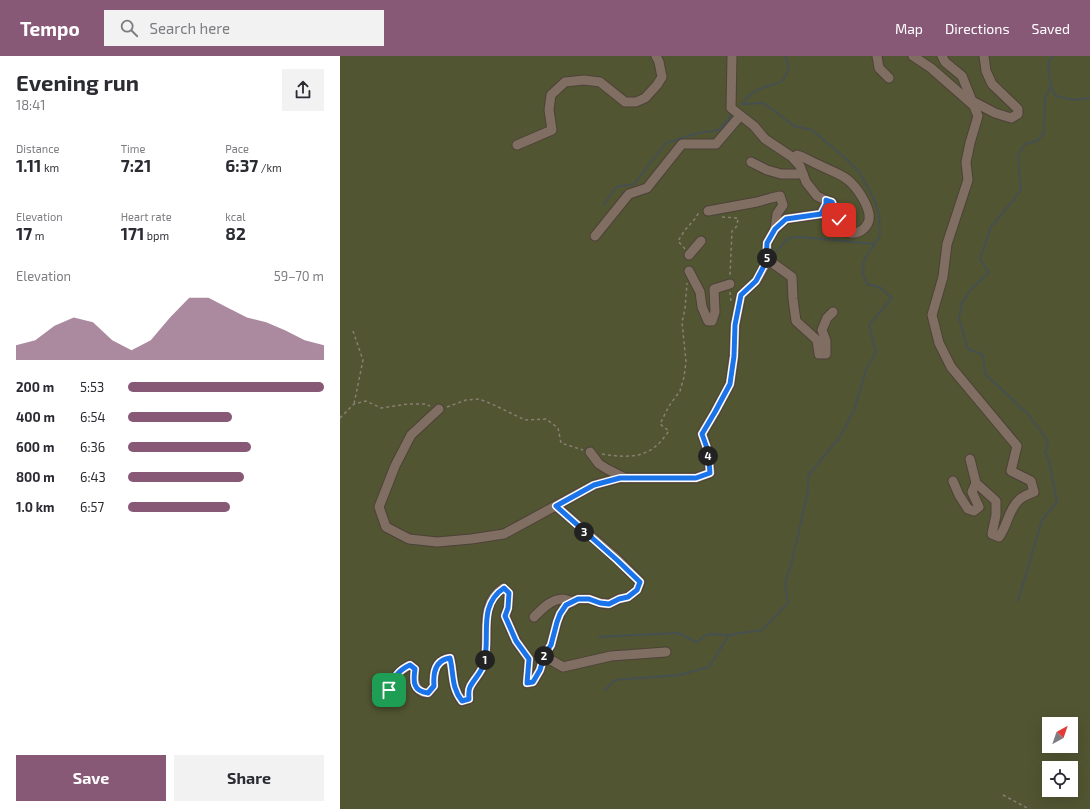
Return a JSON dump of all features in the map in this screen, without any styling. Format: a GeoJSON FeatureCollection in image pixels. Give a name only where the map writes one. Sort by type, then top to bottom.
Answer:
{"type":"FeatureCollection","features":[{"type":"Feature","properties":{"kind":"lane"},"geometry":{"type":"LineString","coordinates":[[516,145],[552,130],[549,110],[551,95],[565,82],[584,80],[600,82],[625,102],[636,102],[645,98],[662,77],[659,62],[656,56]]}},
{"type":"Feature","properties":{"kind":"lane"},"geometry":{"type":"LineString","coordinates":[[732,56],[730,108],[754,126],[766,139],[794,158],[800,166],[806,182],[817,196],[832,202],[841,228],[848,232],[858,233],[864,229],[870,214],[857,189],[850,181],[805,157],[797,155],[794,158]]}},
{"type":"Feature","properties":{"kind":"lane"},"geometry":{"type":"LineString","coordinates":[[877,56],[879,68],[889,78]]}},
{"type":"Feature","properties":{"kind":"lane"},"geometry":{"type":"LineString","coordinates":[[913,56],[931,68],[973,103],[1011,118],[1018,114],[1018,109],[992,84],[986,71],[984,56]]}},
{"type":"Feature","properties":{"kind":"lane"},"geometry":{"type":"LineString","coordinates":[[942,56],[945,62],[962,76],[978,116],[966,162],[968,180],[947,244],[943,277],[932,314],[939,343],[951,367],[1018,446],[1011,471],[1031,481],[1034,492],[1019,499],[1009,514],[1004,530],[999,537],[992,534],[996,515],[996,501],[976,483],[970,459]]}},
{"type":"Feature","properties":{"kind":"lane"},"geometry":{"type":"LineString","coordinates":[[595,236],[629,194],[647,188],[682,144],[716,144],[740,116]]}},
{"type":"Feature","properties":{"kind":"lane"},"geometry":{"type":"LineString","coordinates":[[751,162],[767,170],[781,174],[803,174]]}},
{"type":"Feature","properties":{"kind":"lane"},"geometry":{"type":"LineString","coordinates":[[708,211],[780,196],[783,205],[778,214],[775,229]]}},
{"type":"Feature","properties":{"kind":"lane"},"geometry":{"type":"LineString","coordinates":[[439,409],[411,435],[395,466],[379,507],[386,527],[409,539],[437,542],[504,534],[594,485],[620,478],[696,478],[710,473],[708,451],[702,434],[730,384],[734,356],[735,325],[741,295],[756,281],[766,262],[767,243],[775,229],[786,219],[821,214],[826,204],[826,200]]}},
{"type":"Feature","properties":{"kind":"lane"},"geometry":{"type":"LineString","coordinates":[[689,255],[700,241]]}},
{"type":"Feature","properties":{"kind":"lane"},"geometry":{"type":"LineString","coordinates":[[767,259],[792,277],[796,321],[817,340],[820,354],[826,354],[826,341],[822,330],[827,318],[833,312]]}},
{"type":"Feature","properties":{"kind":"lane"},"geometry":{"type":"LineString","coordinates":[[689,271],[700,292],[702,307],[708,321],[712,320],[715,312],[714,289],[730,284]]}},
{"type":"Feature","properties":{"kind":"lane"},"geometry":{"type":"LineString","coordinates":[[590,452],[599,464],[607,470],[625,478]]}},
{"type":"Feature","properties":{"kind":"lane"},"geometry":{"type":"LineString","coordinates":[[953,481],[968,509],[974,511],[979,507],[972,492],[976,483]]}},
{"type":"Feature","properties":{"kind":"lane"},"geometry":{"type":"LineString","coordinates":[[376,693],[386,699],[394,677],[402,669],[410,665],[415,669],[414,678],[416,688],[422,692],[428,693],[434,686],[433,677],[438,663],[444,658],[450,658],[453,681],[457,694],[462,701],[469,699],[469,688],[484,665],[486,656],[487,616],[489,608],[497,592],[504,588],[509,593],[508,608],[505,616],[516,641],[529,659],[527,683],[533,682],[540,670],[544,656],[551,645],[560,614],[566,605],[578,599],[589,599],[600,603],[609,604],[619,599],[628,597],[637,590],[640,582],[556,506]]}},
{"type":"Feature","properties":{"kind":"lane"},"geometry":{"type":"LineString","coordinates":[[534,616],[550,603],[562,599],[572,602]]}},
{"type":"Feature","properties":{"kind":"lane"},"geometry":{"type":"LineString","coordinates":[[544,656],[563,667],[611,656],[666,652]]}},
{"type":"Feature","properties":{"kind":"path"},"geometry":{"type":"LineString","coordinates":[[689,255],[678,241],[701,211],[708,211],[719,217],[738,218],[737,226],[732,231],[730,284],[732,307],[737,314]]}},
{"type":"Feature","properties":{"kind":"path"},"geometry":{"type":"LineString","coordinates":[[340,418],[354,404],[366,401],[381,408],[408,404],[425,404],[439,409],[466,400],[479,399],[525,420],[546,419],[558,428],[561,443],[590,452],[622,457],[647,452],[656,446],[668,432],[660,424],[669,406],[680,391],[684,377],[686,362],[682,322],[685,309],[686,287],[689,271]]}},
{"type":"Feature","properties":{"kind":"path"},"geometry":{"type":"LineString","coordinates":[[353,331],[363,360],[354,404]]}},
{"type":"Feature","properties":{"kind":"path"},"geometry":{"type":"LineString","coordinates":[[1003,795],[1029,809]]}},
{"type":"Feature","properties":{"kind":"green space"},"geometry":{"type":"Polygon","coordinates":[[[340,56],[1090,56],[1090,809],[340,809],[340,56]]]}},
{"type":"Feature","properties":{"kind":"waterway"},"geometry":{"type":"LineString","coordinates":[[605,690],[615,680],[679,675],[709,667],[729,635],[762,630],[788,603],[785,583],[791,565],[805,504],[808,490],[808,476],[841,435],[854,410],[866,370],[876,352],[869,325],[892,298],[881,288],[867,284],[863,274],[864,260],[880,236],[879,214],[874,199],[859,172],[812,130],[794,126],[763,103],[742,104],[756,91],[782,81],[789,67],[785,56]]}},
{"type":"Feature","properties":{"kind":"waterway"},"geometry":{"type":"LineString","coordinates":[[1018,601],[1042,520],[1057,502],[1049,460],[1045,453],[1048,441],[1028,414],[985,374],[983,355],[967,348],[959,319],[962,302],[973,287],[989,273],[980,259],[991,227],[1021,189],[1018,155],[1025,144],[1037,141],[1044,133],[1045,98],[1051,86],[1048,63],[1053,56]]}},
{"type":"Feature","properties":{"kind":"waterway"},"geometry":{"type":"LineString","coordinates":[[1051,86],[1056,96],[1073,100],[1090,98]]}},
{"type":"Feature","properties":{"kind":"waterway"},"geometry":{"type":"LineString","coordinates":[[603,206],[616,187],[634,184],[666,143],[698,133],[719,130],[731,116]]}},
{"type":"Feature","properties":{"kind":"waterway"},"geometry":{"type":"LineString","coordinates":[[776,252],[788,238],[800,237],[874,244]]}},
{"type":"Feature","properties":{"kind":"waterway"},"geometry":{"type":"LineString","coordinates":[[599,637],[678,633],[696,642],[708,634],[729,635]]}},
{"type":"Feature","properties":{"kind":"route"},"geometry":{"type":"LineString","coordinates":[[389,690],[394,677],[402,669],[410,665],[415,669],[414,678],[416,688],[422,692],[428,693],[434,686],[433,677],[438,663],[444,658],[450,658],[453,681],[457,694],[462,701],[469,699],[469,688],[481,671],[486,656],[487,616],[489,608],[497,592],[504,588],[509,593],[508,608],[505,616],[516,641],[529,659],[527,683],[533,682],[540,670],[544,656],[551,645],[560,614],[566,605],[578,599],[589,599],[600,603],[609,604],[619,599],[628,597],[637,590],[640,582],[556,506],[594,485],[620,478],[696,478],[710,473],[708,451],[702,434],[730,384],[734,356],[735,325],[741,295],[756,281],[766,262],[767,243],[775,229],[786,219],[821,214],[826,204],[826,200],[832,202],[839,220]]}}]}
